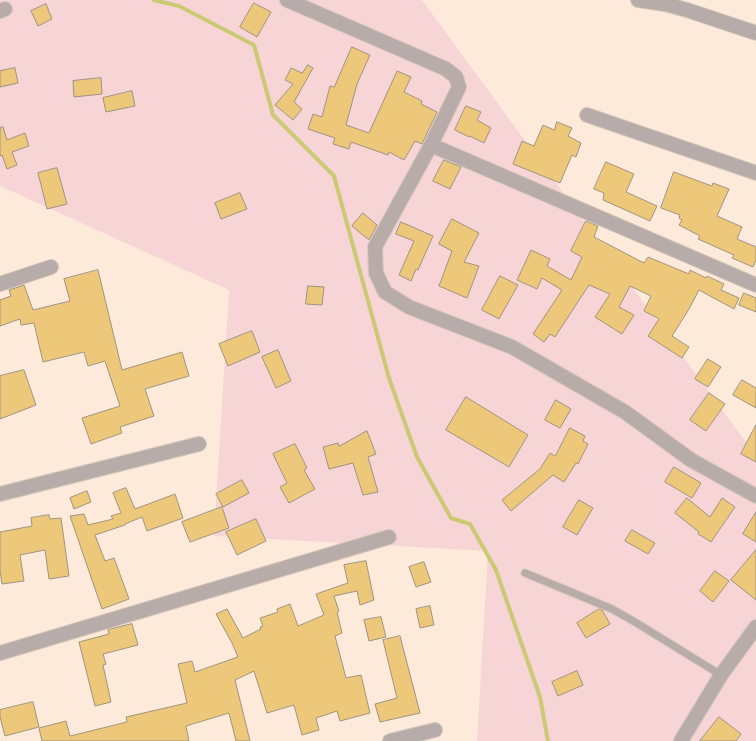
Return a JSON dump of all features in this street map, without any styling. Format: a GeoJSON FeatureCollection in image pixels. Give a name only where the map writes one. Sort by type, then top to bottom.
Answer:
{"type":"FeatureCollection","features":[{"type":"Feature","properties":{"kind":"street"},"geometry":{"type":"LineString","coordinates":[[287,0],[446,69],[456,77],[459,87],[431,145],[375,247],[376,273],[385,292],[409,306],[512,348],[625,412],[691,460],[756,496]]}},
{"type":"Feature","properties":{"kind":"street"},"geometry":{"type":"LineString","coordinates":[[638,0],[665,4],[687,10],[756,33]]}},
{"type":"Feature","properties":{"kind":"street"},"geometry":{"type":"LineString","coordinates":[[587,115],[756,173]]}},
{"type":"Feature","properties":{"kind":"street"},"geometry":{"type":"LineString","coordinates":[[431,145],[756,285]]}},
{"type":"Feature","properties":{"kind":"street"},"geometry":{"type":"LineString","coordinates":[[0,284],[51,267]]}},
{"type":"Feature","properties":{"kind":"street"},"geometry":{"type":"LineString","coordinates":[[0,494],[199,444]]}},
{"type":"Feature","properties":{"kind":"street"},"geometry":{"type":"LineString","coordinates":[[0,653],[389,537]]}},
{"type":"Feature","properties":{"kind":"street"},"geometry":{"type":"LineString","coordinates":[[681,741],[721,675],[756,627]]}},
{"type":"Feature","properties":{"kind":"street"},"geometry":{"type":"LineString","coordinates":[[390,741],[436,730]]}},
{"type":"Feature","properties":{"kind":"lane"},"geometry":{"type":"LineString","coordinates":[[525,573],[612,609],[721,675]]}},
{"type":"Feature","properties":{"kind":"shaded area"},"geometry":{"type":"Polygon","coordinates":[[[0,0],[422,0],[756,456],[756,741],[477,741],[488,551],[214,536],[229,290],[0,186],[0,0]]]}},
{"type":"Feature","properties":{"kind":"building"},"geometry":{"type":"Polygon","coordinates":[[[254,3],[271,12],[257,37],[240,27],[254,3]]]}},
{"type":"Feature","properties":{"kind":"building"},"geometry":{"type":"Polygon","coordinates":[[[46,4],[52,19],[38,26],[31,11],[46,4]]]}},
{"type":"Feature","properties":{"kind":"building"},"geometry":{"type":"Polygon","coordinates":[[[352,47],[370,55],[357,84],[346,125],[369,133],[397,71],[411,77],[404,92],[422,101],[421,104],[437,112],[422,144],[415,141],[404,160],[389,152],[388,155],[351,142],[349,149],[333,144],[335,138],[308,129],[313,114],[322,117],[330,86],[334,87],[352,47]]]}},
{"type":"Feature","properties":{"kind":"building"},"geometry":{"type":"Polygon","coordinates":[[[308,65],[313,68],[294,102],[302,109],[293,120],[275,105],[293,84],[285,80],[291,68],[302,73],[308,65]]]}},
{"type":"Feature","properties":{"kind":"building"},"geometry":{"type":"Polygon","coordinates":[[[15,68],[18,83],[0,87],[0,71],[15,68]]]}},
{"type":"Feature","properties":{"kind":"building"},"geometry":{"type":"Polygon","coordinates":[[[101,78],[102,94],[74,97],[73,81],[101,78]]]}},
{"type":"Feature","properties":{"kind":"building"},"geometry":{"type":"Polygon","coordinates":[[[132,91],[135,106],[106,112],[103,98],[132,91]]]}},
{"type":"Feature","properties":{"kind":"building"},"geometry":{"type":"Polygon","coordinates":[[[466,106],[481,112],[477,120],[491,128],[484,143],[455,130],[466,106]]]}},
{"type":"Feature","properties":{"kind":"building"},"geometry":{"type":"Polygon","coordinates":[[[557,122],[572,128],[568,136],[581,143],[576,157],[572,155],[560,183],[513,164],[522,141],[534,146],[543,125],[554,130],[557,122]]]}},
{"type":"Feature","properties":{"kind":"building"},"geometry":{"type":"Polygon","coordinates":[[[3,127],[7,140],[25,133],[29,146],[12,152],[17,165],[7,169],[2,155],[0,156],[0,128],[3,127]]]}},
{"type":"Feature","properties":{"kind":"building"},"geometry":{"type":"Polygon","coordinates":[[[444,160],[461,167],[450,189],[433,181],[444,160]]]}},
{"type":"Feature","properties":{"kind":"building"},"geometry":{"type":"Polygon","coordinates":[[[606,162],[634,174],[626,192],[657,206],[650,221],[603,200],[604,193],[594,189],[606,162]]]}},
{"type":"Feature","properties":{"kind":"building"},"geometry":{"type":"Polygon","coordinates":[[[57,168],[67,204],[47,209],[38,173],[57,168]]]}},
{"type":"Feature","properties":{"kind":"building"},"geometry":{"type":"Polygon","coordinates":[[[674,172],[712,186],[713,183],[729,189],[717,216],[742,227],[737,239],[756,247],[756,260],[753,267],[732,258],[734,255],[698,239],[700,236],[679,225],[682,220],[679,218],[680,215],[661,208],[674,172]]]}},
{"type":"Feature","properties":{"kind":"building"},"geometry":{"type":"Polygon","coordinates":[[[240,193],[247,209],[221,219],[215,203],[240,193]]]}},
{"type":"Feature","properties":{"kind":"building"},"geometry":{"type":"Polygon","coordinates":[[[363,213],[377,225],[369,240],[352,226],[363,213]]]}},
{"type":"Feature","properties":{"kind":"building"},"geometry":{"type":"Polygon","coordinates":[[[452,219],[479,233],[464,262],[479,266],[467,298],[439,286],[452,251],[439,244],[452,219]]]}},
{"type":"Feature","properties":{"kind":"building"},"geometry":{"type":"Polygon","coordinates":[[[586,221],[598,226],[594,237],[644,263],[648,257],[689,274],[690,270],[706,278],[707,276],[724,284],[721,290],[739,298],[734,309],[699,290],[672,336],[689,347],[682,358],[648,336],[659,319],[644,311],[651,296],[630,286],[619,307],[634,315],[622,334],[595,317],[610,294],[589,285],[555,337],[550,334],[544,342],[533,334],[562,290],[542,278],[537,289],[517,280],[531,250],[550,259],[547,266],[571,280],[582,257],[571,251],[586,221]]]}},
{"type":"Feature","properties":{"kind":"building"},"geometry":{"type":"Polygon","coordinates":[[[401,222],[433,236],[418,270],[416,269],[411,281],[399,275],[414,241],[396,234],[401,222]]]}},
{"type":"Feature","properties":{"kind":"building"},"geometry":{"type":"Polygon","coordinates":[[[98,270],[122,370],[182,352],[189,376],[145,389],[154,416],[120,427],[122,433],[91,444],[82,418],[120,406],[105,361],[88,366],[84,352],[43,362],[34,323],[21,325],[20,319],[0,326],[0,300],[11,296],[9,290],[24,285],[33,310],[70,301],[64,279],[98,270]]]}},
{"type":"Feature","properties":{"kind":"building"},"geometry":{"type":"Polygon","coordinates":[[[500,276],[518,285],[499,319],[482,310],[500,276]]]}},
{"type":"Feature","properties":{"kind":"building"},"geometry":{"type":"Polygon","coordinates":[[[308,286],[324,287],[322,305],[306,304],[308,286]]]}},
{"type":"Feature","properties":{"kind":"building"},"geometry":{"type":"Polygon","coordinates":[[[744,293],[756,298],[756,312],[739,305],[744,293]]]}},
{"type":"Feature","properties":{"kind":"building"},"geometry":{"type":"Polygon","coordinates":[[[252,331],[260,352],[228,366],[219,344],[252,331]]]}},
{"type":"Feature","properties":{"kind":"building"},"geometry":{"type":"Polygon","coordinates":[[[278,350],[291,381],[276,388],[262,357],[278,350]]]}},
{"type":"Feature","properties":{"kind":"building"},"geometry":{"type":"Polygon","coordinates":[[[708,359],[721,367],[708,387],[695,379],[708,359]]]}},
{"type":"Feature","properties":{"kind":"building"},"geometry":{"type":"Polygon","coordinates":[[[24,370],[36,405],[0,419],[0,376],[24,370]]]}},
{"type":"Feature","properties":{"kind":"building"},"geometry":{"type":"Polygon","coordinates":[[[742,380],[756,388],[756,408],[733,395],[742,380]]]}},
{"type":"Feature","properties":{"kind":"building"},"geometry":{"type":"Polygon","coordinates":[[[709,393],[725,404],[706,431],[690,420],[709,393]]]}},
{"type":"Feature","properties":{"kind":"building"},"geometry":{"type":"Polygon","coordinates":[[[466,397],[528,435],[509,467],[446,430],[466,397]]]}},
{"type":"Feature","properties":{"kind":"building"},"geometry":{"type":"Polygon","coordinates":[[[556,400],[571,409],[560,428],[545,420],[556,400]]]}},
{"type":"Feature","properties":{"kind":"building"},"geometry":{"type":"Polygon","coordinates":[[[756,425],[756,462],[741,454],[756,425]]]}},
{"type":"Feature","properties":{"kind":"building"},"geometry":{"type":"Polygon","coordinates":[[[570,428],[585,436],[583,441],[588,444],[578,464],[576,463],[564,482],[553,475],[511,511],[502,500],[540,469],[550,453],[555,456],[570,428]]]}},
{"type":"Feature","properties":{"kind":"building"},"geometry":{"type":"Polygon","coordinates":[[[367,431],[376,454],[368,457],[378,492],[363,495],[353,463],[329,469],[323,447],[338,443],[339,446],[367,431]]]}},
{"type":"Feature","properties":{"kind":"building"},"geometry":{"type":"Polygon","coordinates":[[[295,444],[307,468],[304,470],[315,489],[289,503],[280,487],[287,483],[273,454],[295,444]]]}},
{"type":"Feature","properties":{"kind":"building"},"geometry":{"type":"Polygon","coordinates":[[[674,467],[701,483],[692,498],[665,482],[674,467]]]}},
{"type":"Feature","properties":{"kind":"building"},"geometry":{"type":"Polygon","coordinates":[[[242,480],[249,493],[223,507],[216,494],[242,480]]]}},
{"type":"Feature","properties":{"kind":"building"},"geometry":{"type":"Polygon","coordinates":[[[126,488],[135,509],[175,494],[183,518],[147,531],[142,517],[125,525],[95,535],[105,561],[114,558],[129,599],[102,609],[70,516],[84,514],[88,525],[113,519],[111,516],[121,513],[113,493],[126,488]]]}},
{"type":"Feature","properties":{"kind":"building"},"geometry":{"type":"Polygon","coordinates":[[[87,491],[91,502],[74,509],[70,498],[87,491]]]}},
{"type":"Feature","properties":{"kind":"building"},"geometry":{"type":"Polygon","coordinates":[[[687,498],[710,517],[722,498],[735,507],[711,542],[698,534],[699,532],[675,513],[687,498]]]}},
{"type":"Feature","properties":{"kind":"building"},"geometry":{"type":"Polygon","coordinates":[[[579,500],[593,508],[577,535],[563,527],[579,500]]]}},
{"type":"Feature","properties":{"kind":"building"},"geometry":{"type":"Polygon","coordinates":[[[222,507],[229,528],[190,542],[182,522],[222,507]]]}},
{"type":"Feature","properties":{"kind":"building"},"geometry":{"type":"Polygon","coordinates":[[[756,512],[756,542],[743,534],[756,512]]]}},
{"type":"Feature","properties":{"kind":"building"},"geometry":{"type":"Polygon","coordinates":[[[49,515],[50,519],[61,518],[69,576],[49,579],[45,550],[20,555],[24,581],[2,584],[0,571],[0,532],[32,526],[31,518],[49,515]]]}},
{"type":"Feature","properties":{"kind":"building"},"geometry":{"type":"Polygon","coordinates":[[[256,519],[266,541],[237,555],[226,532],[256,519]]]}},
{"type":"Feature","properties":{"kind":"building"},"geometry":{"type":"Polygon","coordinates":[[[632,530],[655,543],[648,554],[625,541],[632,530]]]}},
{"type":"Feature","properties":{"kind":"building"},"geometry":{"type":"Polygon","coordinates":[[[756,550],[756,600],[731,580],[756,550]]]}},
{"type":"Feature","properties":{"kind":"building"},"geometry":{"type":"Polygon","coordinates":[[[366,561],[374,600],[360,605],[357,591],[334,596],[339,611],[337,612],[342,633],[335,636],[346,678],[361,675],[370,713],[340,721],[337,711],[316,718],[319,730],[302,735],[294,705],[267,713],[254,671],[235,680],[250,741],[236,741],[229,713],[186,726],[189,741],[42,741],[39,728],[66,721],[70,736],[127,722],[126,717],[187,703],[178,664],[192,661],[195,672],[238,657],[216,614],[227,609],[243,638],[261,629],[260,627],[263,626],[260,618],[278,612],[277,609],[290,604],[298,626],[324,615],[316,594],[348,583],[344,565],[366,561]]]}},
{"type":"Feature","properties":{"kind":"building"},"geometry":{"type":"Polygon","coordinates":[[[424,562],[431,582],[416,587],[409,567],[424,562]]]}},
{"type":"Feature","properties":{"kind":"building"},"geometry":{"type":"Polygon","coordinates":[[[715,571],[729,581],[713,602],[700,591],[715,571]]]}},
{"type":"Feature","properties":{"kind":"building"},"geometry":{"type":"Polygon","coordinates":[[[430,606],[434,625],[420,628],[416,609],[430,606]]]}},
{"type":"Feature","properties":{"kind":"building"},"geometry":{"type":"Polygon","coordinates":[[[599,609],[602,610],[610,624],[586,638],[577,623],[599,609]]]}},
{"type":"Feature","properties":{"kind":"building"},"geometry":{"type":"Polygon","coordinates":[[[381,617],[386,637],[369,641],[364,620],[381,617]]]}},
{"type":"Feature","properties":{"kind":"building"},"geometry":{"type":"Polygon","coordinates":[[[132,624],[138,645],[103,654],[106,664],[103,665],[111,702],[95,706],[79,642],[109,634],[108,630],[132,624]]]}},
{"type":"Feature","properties":{"kind":"building"},"geometry":{"type":"Polygon","coordinates":[[[400,636],[420,713],[380,722],[375,704],[397,698],[383,640],[400,636]]]}},
{"type":"Feature","properties":{"kind":"building"},"geometry":{"type":"Polygon","coordinates":[[[577,671],[583,685],[558,696],[552,682],[577,671]]]}},
{"type":"Feature","properties":{"kind":"building"},"geometry":{"type":"Polygon","coordinates":[[[33,702],[39,727],[5,736],[0,717],[0,710],[33,702]]]}},
{"type":"Feature","properties":{"kind":"building"},"geometry":{"type":"Polygon","coordinates":[[[719,717],[741,734],[736,741],[700,741],[719,717]]]}},
{"type":"Feature","properties":{"kind":"waterway"},"geometry":{"type":"LineString","coordinates":[[154,0],[179,6],[254,45],[273,115],[334,176],[389,378],[417,457],[451,518],[470,524],[496,570],[540,697],[548,741]]}}]}
